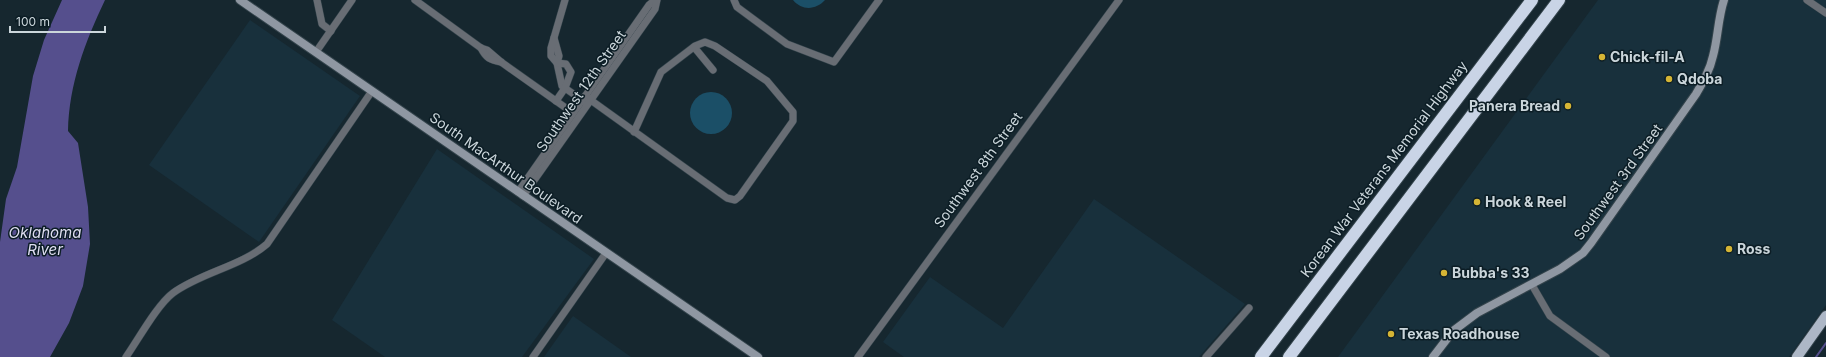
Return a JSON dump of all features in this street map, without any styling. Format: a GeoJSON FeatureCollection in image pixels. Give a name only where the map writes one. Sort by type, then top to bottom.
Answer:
{"type":"FeatureCollection","features":[{"type":"Feature","properties":{"kind":"highway","name":"Korean War Veterans Memorial Highway"},"geometry":{"type":"LineString","coordinates":[[1261,356],[1532,0]]}},
{"type":"Feature","properties":{"kind":"highway"},"geometry":{"type":"LineString","coordinates":[[1289,357],[1559,0]]}},
{"type":"Feature","properties":{"kind":"main road","name":"South MacArthur Boulevard"},"geometry":{"type":"LineString","coordinates":[[240,0],[758,357]]}},
{"type":"Feature","properties":{"kind":"main road","name":"Southwest 3rd Street"},"geometry":{"type":"LineString","coordinates":[[1433,357],[1453,331],[1477,313],[1532,286],[1573,262],[1586,250],[1704,81],[1713,56],[1724,0]]}},
{"type":"Feature","properties":{"kind":"main road"},"geometry":{"type":"LineString","coordinates":[[1797,357],[1826,316]]}},
{"type":"Feature","properties":{"kind":"street"},"geometry":{"type":"LineString","coordinates":[[317,0],[322,24],[331,31]]}},
{"type":"Feature","properties":{"kind":"street"},"geometry":{"type":"LineString","coordinates":[[316,52],[352,0]]}},
{"type":"Feature","properties":{"kind":"street"},"geometry":{"type":"LineString","coordinates":[[415,0],[481,48],[485,56],[491,60],[501,62],[573,114]]}},
{"type":"Feature","properties":{"kind":"street"},"geometry":{"type":"LineString","coordinates":[[565,0],[554,38],[560,56],[557,63],[562,86],[634,132],[727,198],[735,200],[740,196],[793,121],[792,112],[767,81],[710,43],[699,44],[661,72],[634,132]]}},
{"type":"Feature","properties":{"kind":"street","name":"Southwest 12th Street"},"geometry":{"type":"LineString","coordinates":[[521,194],[586,100],[655,9],[656,0]]}},
{"type":"Feature","properties":{"kind":"street"},"geometry":{"type":"LineString","coordinates":[[734,0],[737,7],[786,44],[834,62],[879,0]]}},
{"type":"Feature","properties":{"kind":"street","name":"Southwest 8th Street"},"geometry":{"type":"LineString","coordinates":[[858,357],[1119,0]]}},
{"type":"Feature","properties":{"kind":"street"},"geometry":{"type":"LineString","coordinates":[[1808,0],[1826,13]]}},
{"type":"Feature","properties":{"kind":"street"},"geometry":{"type":"LineString","coordinates":[[694,47],[713,70]]}},
{"type":"Feature","properties":{"kind":"street"},"geometry":{"type":"LineString","coordinates":[[556,101],[565,88],[570,72],[566,64],[557,63]]}},
{"type":"Feature","properties":{"kind":"street"},"geometry":{"type":"LineString","coordinates":[[126,357],[172,294],[254,255],[267,244],[372,91]]}},
{"type":"Feature","properties":{"kind":"street","name":"Southwest 12th Street"},"geometry":{"type":"LineString","coordinates":[[521,194],[573,114],[586,100]]}},
{"type":"Feature","properties":{"kind":"street"},"geometry":{"type":"LineString","coordinates":[[533,357],[606,253]]}},
{"type":"Feature","properties":{"kind":"street"},"geometry":{"type":"LineString","coordinates":[[1532,286],[1550,316],[1606,357]]}},
{"type":"Feature","properties":{"kind":"street"},"geometry":{"type":"LineString","coordinates":[[1206,357],[1249,308]]}},
{"type":"Feature","properties":{"kind":"shaded area"},"geometry":{"type":"Polygon","coordinates":[[[793,0],[825,0],[817,6],[809,8],[797,4],[793,0]]]}},
{"type":"Feature","properties":{"kind":"shaded area"},"geometry":{"type":"Polygon","coordinates":[[[1598,0],[1826,0],[1826,305],[1789,357],[1338,357],[1598,0]]]}},
{"type":"Feature","properties":{"kind":"shaded area"},"geometry":{"type":"Polygon","coordinates":[[[250,20],[360,96],[259,242],[149,165],[250,20]]]}},
{"type":"Feature","properties":{"kind":"shaded area"},"geometry":{"type":"Polygon","coordinates":[[[711,92],[726,98],[732,113],[726,128],[711,134],[696,128],[690,113],[696,98],[711,92]]]}},
{"type":"Feature","properties":{"kind":"shaded area"},"geometry":{"type":"Polygon","coordinates":[[[437,149],[594,259],[522,357],[385,357],[332,320],[437,149]]]}},
{"type":"Feature","properties":{"kind":"shaded area"},"geometry":{"type":"Polygon","coordinates":[[[1094,199],[1245,304],[1199,357],[904,357],[883,342],[930,277],[1003,328],[1094,199]]]}},
{"type":"Feature","properties":{"kind":"shaded area"},"geometry":{"type":"Polygon","coordinates":[[[573,316],[631,357],[544,357],[573,316]]]}},
{"type":"Feature","properties":{"kind":"water","name":"Oklahoma River"},"geometry":{"type":"Polygon","coordinates":[[[62,0],[105,0],[79,64],[71,97],[69,114],[68,131],[78,143],[88,207],[90,244],[83,286],[69,323],[50,357],[0,357],[0,242],[6,199],[17,167],[33,76],[44,40],[62,0]]]}},
{"type":"Feature","properties":{"kind":"waterway"},"geometry":{"type":"LineString","coordinates":[[1816,357],[1826,343]]}},
{"type":"Feature","properties":{"kind":"place","name":"Chick-fil-A"},"geometry":{"type":"Point","coordinates":[1602,57]}},
{"type":"Feature","properties":{"kind":"place","name":"Qdoba"},"geometry":{"type":"Point","coordinates":[1669,79]}},
{"type":"Feature","properties":{"kind":"place","name":"Panera Bread"},"geometry":{"type":"Point","coordinates":[1568,106]}},
{"type":"Feature","properties":{"kind":"place","name":"Hook & Reel"},"geometry":{"type":"Point","coordinates":[1477,202]}},
{"type":"Feature","properties":{"kind":"place","name":"Ross"},"geometry":{"type":"Point","coordinates":[1729,249]}},
{"type":"Feature","properties":{"kind":"place","name":"Bubba's 33"},"geometry":{"type":"Point","coordinates":[1444,273]}},
{"type":"Feature","properties":{"kind":"place","name":"Texas Roadhouse"},"geometry":{"type":"Point","coordinates":[1391,334]}}]}
